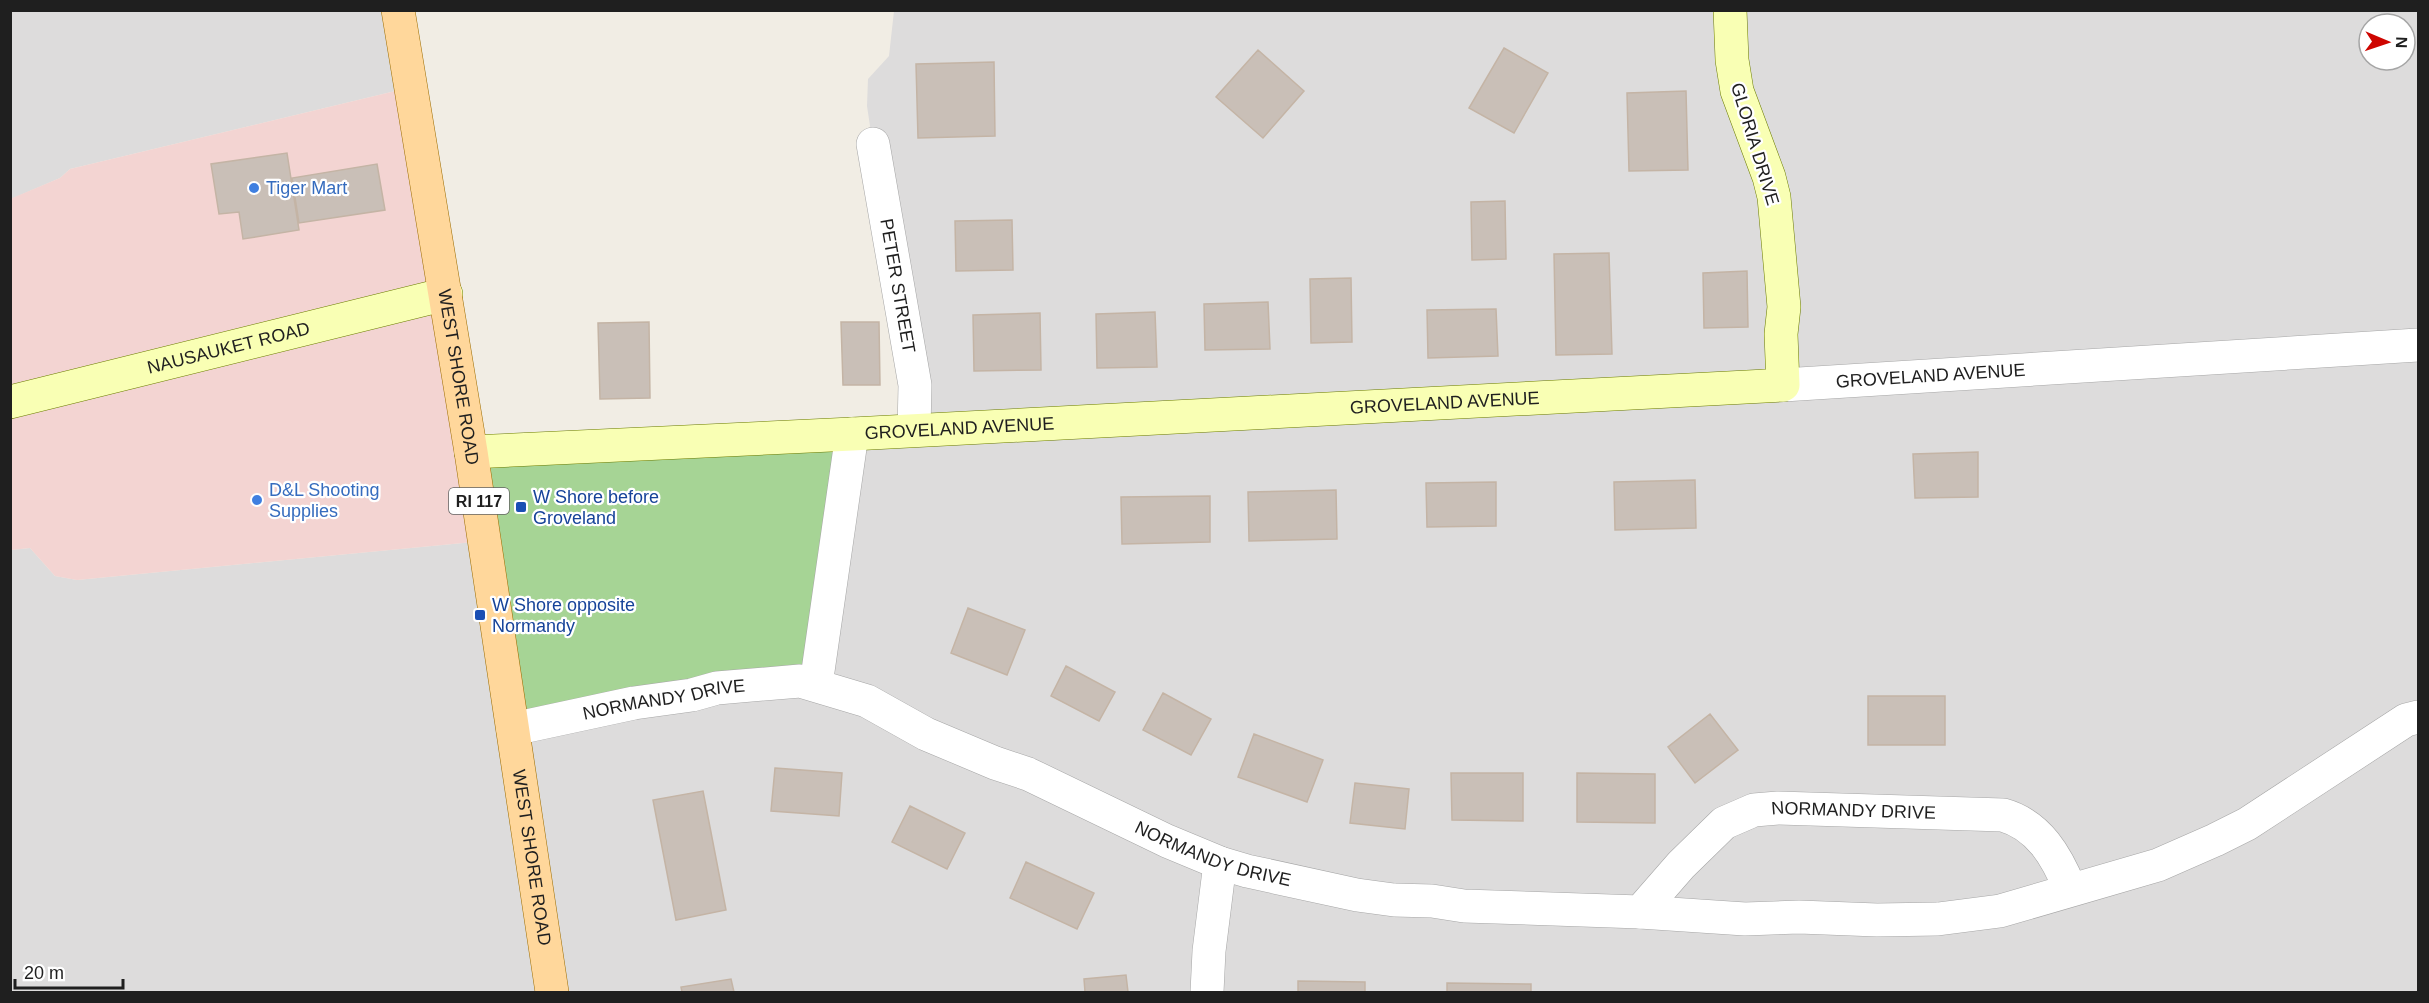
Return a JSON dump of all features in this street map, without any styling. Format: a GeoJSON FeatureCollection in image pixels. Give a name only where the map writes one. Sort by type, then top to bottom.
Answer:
{"type":"FeatureCollection","features":[{"type":"Feature","properties":{"kind":"main road","name":"WEST SHORE ROAD"},"geometry":{"type":"LineString","coordinates":[[398,10],[471,452],[552,993]]}},
{"type":"Feature","properties":{"kind":"street","name":"GLORIA DRIVE"},"geometry":{"type":"LineString","coordinates":[[1730,10],[1732,60],[1737,91],[1774,197],[1784,307],[1781,334],[1783,385]]}},
{"type":"Feature","properties":{"kind":"street","name":"PETER STREET"},"geometry":{"type":"LineString","coordinates":[[873,144],[915,385],[915,430]]}},
{"type":"Feature","properties":{"kind":"street","name":"NAUSAUKET ROAD"},"geometry":{"type":"LineString","coordinates":[[10,402],[446,294]]}},
{"type":"Feature","properties":{"kind":"street","name":"GROVELAND AVENUE"},"geometry":{"type":"LineString","coordinates":[[471,452],[1528,400],[2418,345]]}},
{"type":"Feature","properties":{"kind":"street"},"geometry":{"type":"LineString","coordinates":[[816,685],[852,435]]}},
{"type":"Feature","properties":{"kind":"street","name":"NORMANDY DRIVE"},"geometry":{"type":"LineString","coordinates":[[513,729],[634,703],[692,695],[717,688],[800,681],[867,701],[926,734],[995,763],[1028,774],[1167,841],[1220,863],[1276,879],[1375,897],[1464,906],[1640,912],[1745,919],[1938,919],[2000,910],[2158,865],[2247,824],[2406,720],[2418,717]]}},
{"type":"Feature","properties":{"kind":"street","name":"NORMANDY DRIVE"},"geometry":{"type":"LineString","coordinates":[[1640,912],[1724,823],[1754,810],[1778,808],[2003,816],[2017,819],[2030,827],[2049,848],[2070,889]]}},
{"type":"Feature","properties":{"kind":"street"},"geometry":{"type":"LineString","coordinates":[[1207,993],[1209,951],[1220,863]]}},
{"type":"Feature","properties":{"kind":"shaded area"},"geometry":{"type":"Polygon","coordinates":[[[11,11],[401,11],[412,87],[70,169],[60,178],[11,199],[11,11]]]}},
{"type":"Feature","properties":{"kind":"shaded area"},"geometry":{"type":"Polygon","coordinates":[[[894,11],[2418,11],[2418,992],[11,992],[10,550],[30,548],[55,576],[77,580],[484,541],[858,440],[916,430],[867,106],[868,79],[889,56],[894,11]]]}},
{"type":"Feature","properties":{"kind":"shaded area"},"geometry":{"type":"Polygon","coordinates":[[[412,87],[484,541],[77,580],[55,576],[30,548],[11,550],[10,199],[60,178],[70,169],[412,87]]]}},
{"type":"Feature","properties":{"kind":"green space"},"geometry":{"type":"Polygon","coordinates":[[[843,436],[819,682],[522,728],[482,454],[843,436]]]}},
{"type":"Feature","properties":{"kind":"building"},"geometry":{"type":"Polygon","coordinates":[[[1504,48],[1548,73],[1514,133],[1469,108],[1504,48]]]}},
{"type":"Feature","properties":{"kind":"building"},"geometry":{"type":"Polygon","coordinates":[[[1258,50],[1304,91],[1263,138],[1216,97],[1258,50]]]}},
{"type":"Feature","properties":{"kind":"building"},"geometry":{"type":"Polygon","coordinates":[[[994,62],[995,136],[918,138],[916,64],[994,62]]]}},
{"type":"Feature","properties":{"kind":"building"},"geometry":{"type":"Polygon","coordinates":[[[1686,91],[1688,170],[1629,171],[1627,93],[1686,91]]]}},
{"type":"Feature","properties":{"kind":"building","name":"Tiger Mart"},"geometry":{"type":"Polygon","coordinates":[[[287,153],[299,230],[243,239],[239,212],[219,214],[211,164],[287,153]]]}},
{"type":"Feature","properties":{"kind":"building"},"geometry":{"type":"Polygon","coordinates":[[[377,164],[385,210],[299,223],[292,178],[377,164]]]}},
{"type":"Feature","properties":{"kind":"building"},"geometry":{"type":"Polygon","coordinates":[[[1505,201],[1506,259],[1472,260],[1471,202],[1505,201]]]}},
{"type":"Feature","properties":{"kind":"building"},"geometry":{"type":"Polygon","coordinates":[[[1012,220],[1013,270],[956,271],[955,221],[1012,220]]]}},
{"type":"Feature","properties":{"kind":"building"},"geometry":{"type":"Polygon","coordinates":[[[1609,253],[1612,354],[1556,355],[1554,254],[1609,253]]]}},
{"type":"Feature","properties":{"kind":"building"},"geometry":{"type":"Polygon","coordinates":[[[1747,271],[1748,327],[1704,328],[1703,273],[1747,271]]]}},
{"type":"Feature","properties":{"kind":"building"},"geometry":{"type":"Polygon","coordinates":[[[1351,278],[1352,342],[1311,343],[1310,279],[1351,278]]]}},
{"type":"Feature","properties":{"kind":"building"},"geometry":{"type":"Polygon","coordinates":[[[1268,302],[1270,349],[1205,350],[1204,304],[1268,302]]]}},
{"type":"Feature","properties":{"kind":"building"},"geometry":{"type":"Polygon","coordinates":[[[1496,309],[1498,356],[1428,358],[1427,310],[1496,309]]]}},
{"type":"Feature","properties":{"kind":"building"},"geometry":{"type":"Polygon","coordinates":[[[1155,312],[1157,367],[1097,368],[1096,314],[1155,312]]]}},
{"type":"Feature","properties":{"kind":"building"},"geometry":{"type":"Polygon","coordinates":[[[1040,313],[1041,370],[974,371],[973,315],[1040,313]]]}},
{"type":"Feature","properties":{"kind":"building"},"geometry":{"type":"Polygon","coordinates":[[[649,322],[650,398],[600,399],[598,323],[649,322]]]}},
{"type":"Feature","properties":{"kind":"building"},"geometry":{"type":"Polygon","coordinates":[[[841,322],[879,322],[880,385],[843,385],[841,322]]]}},
{"type":"Feature","properties":{"kind":"building"},"geometry":{"type":"Polygon","coordinates":[[[1978,452],[1978,497],[1915,498],[1913,454],[1978,452]]]}},
{"type":"Feature","properties":{"kind":"building"},"geometry":{"type":"Polygon","coordinates":[[[1695,480],[1696,528],[1615,530],[1614,482],[1695,480]]]}},
{"type":"Feature","properties":{"kind":"building"},"geometry":{"type":"Polygon","coordinates":[[[1496,482],[1496,526],[1427,527],[1426,483],[1496,482]]]}},
{"type":"Feature","properties":{"kind":"building"},"geometry":{"type":"Polygon","coordinates":[[[1336,490],[1337,539],[1249,541],[1248,492],[1336,490]]]}},
{"type":"Feature","properties":{"kind":"building"},"geometry":{"type":"Polygon","coordinates":[[[1210,496],[1210,542],[1122,544],[1121,497],[1210,496]]]}},
{"type":"Feature","properties":{"kind":"building"},"geometry":{"type":"Polygon","coordinates":[[[968,608],[1025,630],[1007,675],[951,653],[968,608]]]}},
{"type":"Feature","properties":{"kind":"building"},"geometry":{"type":"Polygon","coordinates":[[[1066,666],[1115,692],[1099,721],[1051,696],[1066,666]]]}},
{"type":"Feature","properties":{"kind":"building"},"geometry":{"type":"Polygon","coordinates":[[[1163,693],[1211,719],[1191,755],[1143,730],[1163,693]]]}},
{"type":"Feature","properties":{"kind":"building"},"geometry":{"type":"Polygon","coordinates":[[[1868,696],[1945,696],[1945,745],[1868,745],[1868,696]]]}},
{"type":"Feature","properties":{"kind":"building"},"geometry":{"type":"Polygon","coordinates":[[[1710,714],[1738,750],[1695,783],[1668,747],[1710,714]]]}},
{"type":"Feature","properties":{"kind":"building"},"geometry":{"type":"Polygon","coordinates":[[[1254,734],[1323,760],[1307,802],[1238,777],[1254,734]]]}},
{"type":"Feature","properties":{"kind":"building"},"geometry":{"type":"Polygon","coordinates":[[[775,768],[842,773],[839,816],[771,811],[775,768]]]}},
{"type":"Feature","properties":{"kind":"building"},"geometry":{"type":"Polygon","coordinates":[[[1451,773],[1523,773],[1523,821],[1452,820],[1451,773]]]}},
{"type":"Feature","properties":{"kind":"building"},"geometry":{"type":"Polygon","coordinates":[[[1577,773],[1655,774],[1655,823],[1577,822],[1577,773]]]}},
{"type":"Feature","properties":{"kind":"building"},"geometry":{"type":"Polygon","coordinates":[[[1355,783],[1409,789],[1405,829],[1350,823],[1355,783]]]}},
{"type":"Feature","properties":{"kind":"building"},"geometry":{"type":"Polygon","coordinates":[[[703,791],[726,910],[676,920],[653,800],[703,791]]]}},
{"type":"Feature","properties":{"kind":"building"},"geometry":{"type":"Polygon","coordinates":[[[910,806],[965,833],[947,869],[892,842],[910,806]]]}},
{"type":"Feature","properties":{"kind":"building"},"geometry":{"type":"Polygon","coordinates":[[[1026,862],[1094,893],[1077,929],[1010,898],[1026,862]]]}},
{"type":"Feature","properties":{"kind":"building"},"geometry":{"type":"Polygon","coordinates":[[[1126,975],[1128,992],[1085,992],[1084,979],[1126,975]]]}},
{"type":"Feature","properties":{"kind":"building"},"geometry":{"type":"Polygon","coordinates":[[[731,979],[734,992],[682,992],[681,987],[731,979]]]}},
{"type":"Feature","properties":{"kind":"building"},"geometry":{"type":"Polygon","coordinates":[[[1298,981],[1365,982],[1365,992],[1298,992],[1298,981]]]}},
{"type":"Feature","properties":{"kind":"building"},"geometry":{"type":"Polygon","coordinates":[[[1447,983],[1531,984],[1531,992],[1447,992],[1447,983]]]}},
{"type":"Feature","properties":{"kind":"place","name":"Tiger Mart"},"geometry":{"type":"Point","coordinates":[254,188]}},
{"type":"Feature","properties":{"kind":"place","name":"D&L Shooting Supplies"},"geometry":{"type":"Point","coordinates":[257,500]}},
{"type":"Feature","properties":{"kind":"place","name":"W Shore before Groveland"},"geometry":{"type":"Point","coordinates":[521,507]}},
{"type":"Feature","properties":{"kind":"place","name":"W Shore opposite Normandy"},"geometry":{"type":"Point","coordinates":[480,615]}}]}
